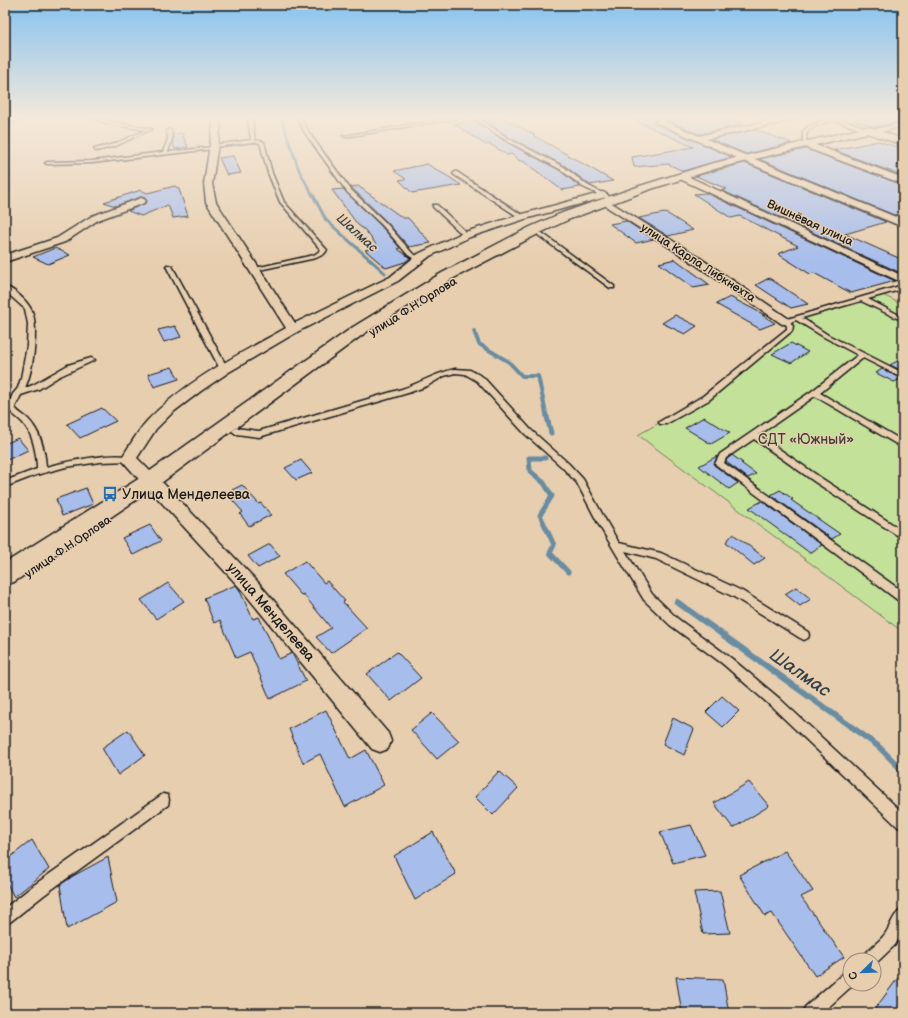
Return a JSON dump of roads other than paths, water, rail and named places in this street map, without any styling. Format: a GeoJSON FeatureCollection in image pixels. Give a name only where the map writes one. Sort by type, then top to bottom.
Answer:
{"type":"FeatureCollection","features":[{"type":"Feature","properties":{"kind":"street"},"geometry":{"type":"LineString","coordinates":[[211,166],[208,184],[211,202],[293,329]]}},
{"type":"Feature","properties":{"kind":"street","name":"улица Ф.Н.Орлова"},"geometry":{"type":"LineString","coordinates":[[5,589],[153,484],[359,330],[397,306],[496,250],[566,216],[679,176],[721,166]]}},
{"type":"Feature","properties":{"kind":"street","name":"улица Ф.Н.Орлова"},"geometry":{"type":"LineString","coordinates":[[5,575],[236,431],[381,325],[458,279],[540,234],[609,201],[726,166]]}},
{"type":"Feature","properties":{"kind":"street"},"geometry":{"type":"LineString","coordinates":[[763,166],[903,224]]}},
{"type":"Feature","properties":{"kind":"street"},"geometry":{"type":"LineString","coordinates":[[863,166],[903,181]]}},
{"type":"Feature","properties":{"kind":"street"},"geometry":{"type":"LineString","coordinates":[[880,172],[902,167]]}},
{"type":"Feature","properties":{"kind":"street","name":"Вишнёвая улица"},"geometry":{"type":"LineString","coordinates":[[685,178],[903,280]]}},
{"type":"Feature","properties":{"kind":"street"},"geometry":{"type":"LineString","coordinates":[[5,259],[61,240],[95,218],[141,201]]}},
{"type":"Feature","properties":{"kind":"street"},"geometry":{"type":"LineString","coordinates":[[129,459],[150,426],[166,410],[224,369],[293,329],[394,279],[418,259],[460,240],[466,235],[522,217],[609,201]]}},
{"type":"Feature","properties":{"kind":"street","name":"улица Карла Либкнехта"},"geometry":{"type":"LineString","coordinates":[[609,201],[786,321]]}},
{"type":"Feature","properties":{"kind":"street","name":"улица Менделеева"},"geometry":{"type":"LineString","coordinates":[[129,459],[249,584],[380,741]]}},
{"type":"Feature","properties":{"kind":"lane"},"geometry":{"type":"LineString","coordinates":[[254,269],[316,256],[324,250],[282,202],[269,166]]}},
{"type":"Feature","properties":{"kind":"lane"},"geometry":{"type":"LineString","coordinates":[[330,166],[349,192],[384,224],[410,254],[418,259]]}},
{"type":"Feature","properties":{"kind":"lane","name":"улица Карла Либкнехта"},"geometry":{"type":"LineString","coordinates":[[558,166],[577,181],[609,201]]}},
{"type":"Feature","properties":{"kind":"lane"},"geometry":{"type":"LineString","coordinates":[[455,173],[522,217]]}},
{"type":"Feature","properties":{"kind":"lane"},"geometry":{"type":"LineString","coordinates":[[435,206],[466,235]]}},
{"type":"Feature","properties":{"kind":"lane"},"geometry":{"type":"LineString","coordinates":[[891,219],[903,216]]}},
{"type":"Feature","properties":{"kind":"lane"},"geometry":{"type":"LineString","coordinates":[[540,234],[612,287]]}},
{"type":"Feature","properties":{"kind":"lane"},"geometry":{"type":"LineString","coordinates":[[169,266],[224,369]]}},
{"type":"Feature","properties":{"kind":"lane"},"geometry":{"type":"LineString","coordinates":[[663,422],[706,398],[790,330],[790,326],[786,321],[903,287]]}},
{"type":"Feature","properties":{"kind":"lane"},"geometry":{"type":"LineString","coordinates":[[5,288],[28,308],[31,315],[31,341],[28,369],[22,386],[11,407],[14,412],[25,420],[38,446],[42,464],[41,472]]}},
{"type":"Feature","properties":{"kind":"lane"},"geometry":{"type":"LineString","coordinates":[[862,299],[903,319]]}},
{"type":"Feature","properties":{"kind":"lane"},"geometry":{"type":"LineString","coordinates":[[797,318],[826,336],[903,376]]}},
{"type":"Feature","properties":{"kind":"lane"},"geometry":{"type":"LineString","coordinates":[[862,355],[815,393],[723,456],[719,464],[903,598]]}},
{"type":"Feature","properties":{"kind":"lane"},"geometry":{"type":"LineString","coordinates":[[17,394],[36,388],[55,375],[71,367],[91,360]]}},
{"type":"Feature","properties":{"kind":"lane"},"geometry":{"type":"LineString","coordinates":[[236,431],[259,434],[405,391],[424,384],[442,374],[455,371],[467,372],[480,379],[528,432],[566,465],[580,481],[602,523],[618,546],[648,597],[674,622],[727,661],[776,703],[903,822]]}},
{"type":"Feature","properties":{"kind":"lane"},"geometry":{"type":"LineString","coordinates":[[815,393],[903,445]]}},
{"type":"Feature","properties":{"kind":"lane"},"geometry":{"type":"LineString","coordinates":[[754,435],[818,480],[903,536]]}},
{"type":"Feature","properties":{"kind":"lane"},"geometry":{"type":"LineString","coordinates":[[5,484],[41,472],[98,459],[129,459]]}},
{"type":"Feature","properties":{"kind":"lane"},"geometry":{"type":"LineString","coordinates":[[618,546],[658,556],[738,594],[804,635]]}},
{"type":"Feature","properties":{"kind":"lane"},"geometry":{"type":"LineString","coordinates":[[5,917],[39,890],[163,800]]}},
{"type":"Feature","properties":{"kind":"lane"},"geometry":{"type":"LineString","coordinates":[[877,952],[890,940],[903,916]]}},
{"type":"Feature","properties":{"kind":"lane"},"geometry":{"type":"LineString","coordinates":[[811,1013],[842,984]]}},
{"type":"Feature","properties":{"kind":"waterway","name":"Шалмас"},"geometry":{"type":"LineString","coordinates":[[297,166],[313,196]]}},
{"type":"Feature","properties":{"kind":"waterway","name":"Шалмас"},"geometry":{"type":"LineString","coordinates":[[313,195],[326,220],[385,273]]}},
{"type":"Feature","properties":{"kind":"waterway","name":"Шалмас"},"geometry":{"type":"LineString","coordinates":[[474,331],[479,344],[509,362],[522,376],[538,376],[547,418]]}},
{"type":"Feature","properties":{"kind":"waterway","name":"Шалмас"},"geometry":{"type":"LineString","coordinates":[[547,417],[551,433]]}},
{"type":"Feature","properties":{"kind":"waterway","name":"Шалмас"},"geometry":{"type":"LineString","coordinates":[[545,458],[529,458],[530,471],[544,483],[552,496],[540,515],[554,545],[550,553],[568,572]]}},
{"type":"Feature","properties":{"kind":"waterway","name":"Шалмас"},"geometry":{"type":"LineString","coordinates":[[677,602],[878,746],[903,771]]}},
{"type":"Feature","properties":{"kind":"place","name":"Улица Менделеева"},"geometry":{"type":"Point","coordinates":[110,494]}},
{"type":"Feature","properties":{"kind":"park label","name":"СДТ «Южный»"},"geometry":{"type":"Point","coordinates":[806,439]}}]}
